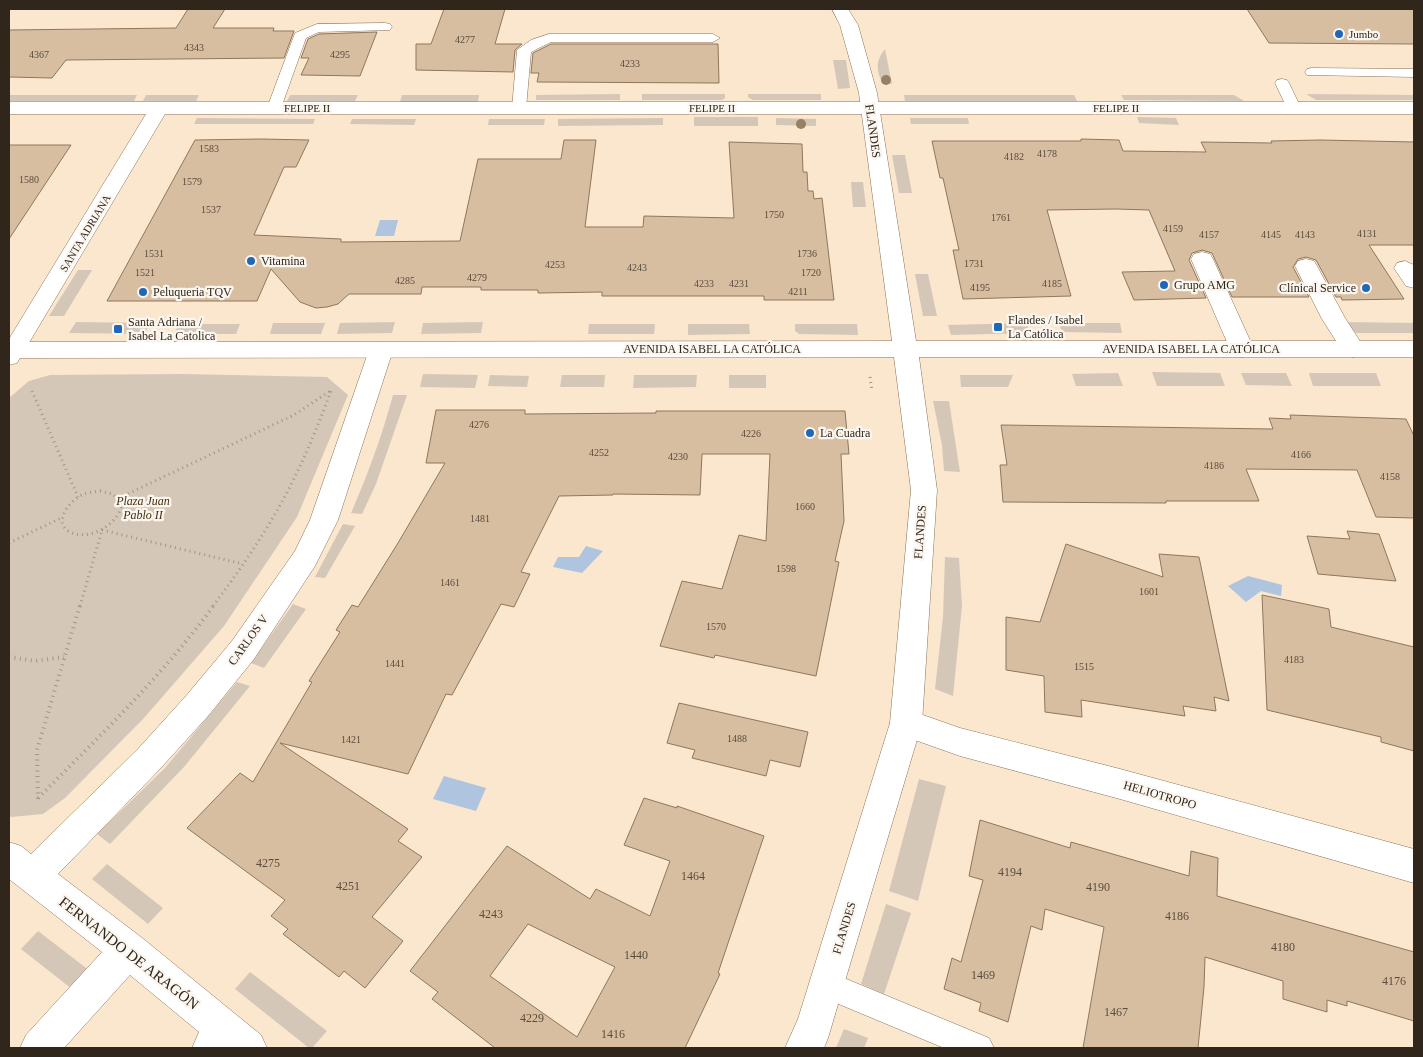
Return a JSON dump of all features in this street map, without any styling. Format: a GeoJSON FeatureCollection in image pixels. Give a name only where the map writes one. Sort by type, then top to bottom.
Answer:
{"type":"FeatureCollection","features":[{"type":"Feature","properties":{"kind":"street","name":"FLANDES"},"geometry":{"type":"LineString","coordinates":[[804,1048],[815,1025],[906,723],[924,490],[906,349],[870,108],[863,72],[852,34],[840,9]]}},
{"type":"Feature","properties":{"kind":"street","name":"FELIPE II"},"geometry":{"type":"LineString","coordinates":[[9,108],[1414,108]]}},
{"type":"Feature","properties":{"kind":"street","name":"SANTA ADRIANA"},"geometry":{"type":"LineString","coordinates":[[10,352],[34,318],[159,108]]}},
{"type":"Feature","properties":{"kind":"street"},"geometry":{"type":"LineString","coordinates":[[1202,260],[1242,349]]}},
{"type":"Feature","properties":{"kind":"street"},"geometry":{"type":"LineString","coordinates":[[1306,266],[1334,319],[1353,349]]}},
{"type":"Feature","properties":{"kind":"street","name":"AVENIDA ISABEL LA CATÓLICA"},"geometry":{"type":"LineString","coordinates":[[10,352],[1414,348]]}},
{"type":"Feature","properties":{"kind":"street","name":"CARLOS V"},"geometry":{"type":"LineString","coordinates":[[20,867],[148,760],[197,706],[243,650],[305,558],[324,520],[381,350]]}},
{"type":"Feature","properties":{"kind":"street","name":"HELIOTROPO"},"geometry":{"type":"LineString","coordinates":[[906,723],[960,742],[1120,784],[1414,866]]}},
{"type":"Feature","properties":{"kind":"street","name":"FERNANDO DE ARAGÓN"},"geometry":{"type":"LineString","coordinates":[[20,867],[128,950],[228,1042]]}},
{"type":"Feature","properties":{"kind":"street"},"geometry":{"type":"LineString","coordinates":[[39,1048],[128,950]]}},
{"type":"Feature","properties":{"kind":"lane"},"geometry":{"type":"LineString","coordinates":[[274,108],[300,36],[317,28],[385,27]]}},
{"type":"Feature","properties":{"kind":"lane"},"geometry":{"type":"LineString","coordinates":[[519,108],[524,50],[549,38],[713,38]]}},
{"type":"Feature","properties":{"kind":"lane"},"geometry":{"type":"LineString","coordinates":[[1312,72],[1414,74]]}},
{"type":"Feature","properties":{"kind":"lane"},"geometry":{"type":"LineString","coordinates":[[1282,83],[1294,108]]}},
{"type":"Feature","properties":{"kind":"lane"},"geometry":{"type":"LineString","coordinates":[[827,985],[979,1048]]}},
{"type":"Feature","properties":{"kind":"path"},"geometry":{"type":"LineString","coordinates":[[32,391],[78,497]]}},
{"type":"Feature","properties":{"kind":"path"},"geometry":{"type":"LineString","coordinates":[[102,530],[37,750],[38,799],[146,688],[217,602],[278,512],[302,464],[331,391],[294,415],[119,498]]}},
{"type":"Feature","properties":{"kind":"path"},"geometry":{"type":"LineString","coordinates":[[9,543],[61,518],[70,503],[87,493],[106,491],[114,493],[122,504],[121,510],[111,524],[102,530],[82,535],[73,534],[66,530],[62,525],[61,518]]}},
{"type":"Feature","properties":{"kind":"path"},"geometry":{"type":"LineString","coordinates":[[102,530],[244,564]]}},
{"type":"Feature","properties":{"kind":"path"},"geometry":{"type":"LineString","coordinates":[[9,656],[35,661],[64,657]]}},
{"type":"Feature","properties":{"kind":"green space"},"geometry":{"type":"Polygon","coordinates":[[[885,49],[892,84],[882,82],[878,73],[879,60],[885,49]]]}},
{"type":"Feature","properties":{"kind":"green space"},"geometry":{"type":"Polygon","coordinates":[[[833,60],[846,60],[850,88],[838,89],[833,60]]]}},
{"type":"Feature","properties":{"kind":"green space"},"geometry":{"type":"Polygon","coordinates":[[[620,94],[620,100],[536,100],[536,95],[620,94]]]}},
{"type":"Feature","properties":{"kind":"green space"},"geometry":{"type":"Polygon","coordinates":[[[642,94],[725,94],[725,98],[722,100],[642,100],[642,94]]]}},
{"type":"Feature","properties":{"kind":"green space"},"geometry":{"type":"Polygon","coordinates":[[[748,94],[821,94],[821,100],[753,100],[748,97],[748,94]]]}},
{"type":"Feature","properties":{"kind":"green space"},"geometry":{"type":"Polygon","coordinates":[[[1306,94],[1414,95],[1414,100],[1316,100],[1306,94]]]}},
{"type":"Feature","properties":{"kind":"green space"},"geometry":{"type":"Polygon","coordinates":[[[9,95],[137,95],[134,101],[9,101],[9,95]]]}},
{"type":"Feature","properties":{"kind":"green space"},"geometry":{"type":"Polygon","coordinates":[[[146,95],[199,95],[196,101],[143,101],[146,95]]]}},
{"type":"Feature","properties":{"kind":"green space"},"geometry":{"type":"Polygon","coordinates":[[[290,95],[358,95],[355,101],[287,101],[290,95]]]}},
{"type":"Feature","properties":{"kind":"green space"},"geometry":{"type":"Polygon","coordinates":[[[402,95],[479,95],[478,102],[400,102],[402,95]]]}},
{"type":"Feature","properties":{"kind":"green space"},"geometry":{"type":"Polygon","coordinates":[[[904,95],[1074,95],[1077,101],[905,101],[904,95]]]}},
{"type":"Feature","properties":{"kind":"green space"},"geometry":{"type":"Polygon","coordinates":[[[1121,95],[1234,95],[1244,101],[1124,100],[1121,95]]]}},
{"type":"Feature","properties":{"kind":"green space"},"geometry":{"type":"Polygon","coordinates":[[[694,117],[758,117],[758,126],[694,126],[694,117]]]}},
{"type":"Feature","properties":{"kind":"green space"},"geometry":{"type":"Polygon","coordinates":[[[1137,117],[1176,118],[1179,125],[1139,123],[1137,117]]]}},
{"type":"Feature","properties":{"kind":"green space"},"geometry":{"type":"Polygon","coordinates":[[[197,118],[315,119],[313,124],[194,124],[197,118]]]}},
{"type":"Feature","properties":{"kind":"green space"},"geometry":{"type":"Polygon","coordinates":[[[663,118],[663,125],[558,126],[558,119],[663,118]]]}},
{"type":"Feature","properties":{"kind":"green space"},"geometry":{"type":"Polygon","coordinates":[[[776,118],[816,119],[816,126],[776,125],[776,118]]]}},
{"type":"Feature","properties":{"kind":"green space"},"geometry":{"type":"Polygon","coordinates":[[[910,118],[968,118],[969,124],[911,124],[910,118]]]}},
{"type":"Feature","properties":{"kind":"green space"},"geometry":{"type":"Polygon","coordinates":[[[352,119],[416,119],[414,125],[350,124],[352,119]]]}},
{"type":"Feature","properties":{"kind":"green space"},"geometry":{"type":"Polygon","coordinates":[[[489,119],[545,119],[544,125],[488,125],[489,119]]]}},
{"type":"Feature","properties":{"kind":"green space"},"geometry":{"type":"Polygon","coordinates":[[[892,155],[905,155],[912,193],[899,193],[892,155]]]}},
{"type":"Feature","properties":{"kind":"green space"},"geometry":{"type":"Polygon","coordinates":[[[851,182],[863,182],[866,207],[853,207],[851,182]]]}},
{"type":"Feature","properties":{"kind":"green space"},"geometry":{"type":"Polygon","coordinates":[[[78,270],[92,270],[64,316],[49,316],[78,270]]]}},
{"type":"Feature","properties":{"kind":"green space"},"geometry":{"type":"Polygon","coordinates":[[[915,274],[928,274],[937,316],[923,316],[915,274]]]}},
{"type":"Feature","properties":{"kind":"green space"},"geometry":{"type":"Polygon","coordinates":[[[76,322],[150,323],[145,334],[69,333],[76,322]]]}},
{"type":"Feature","properties":{"kind":"green space"},"geometry":{"type":"Polygon","coordinates":[[[395,322],[392,333],[337,334],[340,323],[395,322]]]}},
{"type":"Feature","properties":{"kind":"green space"},"geometry":{"type":"Polygon","coordinates":[[[483,322],[481,333],[421,334],[423,323],[483,322]]]}},
{"type":"Feature","properties":{"kind":"green space"},"geometry":{"type":"Polygon","coordinates":[[[1344,322],[1414,323],[1414,333],[1356,333],[1344,322]]]}},
{"type":"Feature","properties":{"kind":"green space"},"geometry":{"type":"Polygon","coordinates":[[[273,323],[325,323],[321,334],[270,334],[273,323]]]}},
{"type":"Feature","properties":{"kind":"green space"},"geometry":{"type":"Polygon","coordinates":[[[1027,323],[1030,333],[951,335],[948,325],[1027,323]]]}},
{"type":"Feature","properties":{"kind":"green space"},"geometry":{"type":"Polygon","coordinates":[[[1059,323],[1120,323],[1122,333],[1062,332],[1059,323]]]}},
{"type":"Feature","properties":{"kind":"green space"},"geometry":{"type":"Polygon","coordinates":[[[179,324],[240,324],[236,334],[174,334],[179,324]]]}},
{"type":"Feature","properties":{"kind":"green space"},"geometry":{"type":"Polygon","coordinates":[[[589,324],[655,324],[654,334],[588,334],[589,324]]]}},
{"type":"Feature","properties":{"kind":"green space"},"geometry":{"type":"Polygon","coordinates":[[[688,324],[749,324],[750,334],[688,335],[688,324]]]}},
{"type":"Feature","properties":{"kind":"green space"},"geometry":{"type":"Polygon","coordinates":[[[795,324],[857,324],[858,335],[799,334],[795,331],[795,324]]]}},
{"type":"Feature","properties":{"kind":"green space"},"geometry":{"type":"Polygon","coordinates":[[[1152,372],[1220,373],[1225,386],[1157,386],[1152,372]]]}},
{"type":"Feature","properties":{"kind":"green space"},"geometry":{"type":"Polygon","coordinates":[[[1118,373],[1123,386],[1076,386],[1072,374],[1118,373]]]}},
{"type":"Feature","properties":{"kind":"green space"},"geometry":{"type":"Polygon","coordinates":[[[1241,373],[1286,373],[1292,386],[1246,385],[1241,373]]]}},
{"type":"Feature","properties":{"kind":"green space"},"geometry":{"type":"Polygon","coordinates":[[[1309,373],[1376,373],[1381,386],[1313,386],[1309,373]]]}},
{"type":"Feature","properties":{"kind":"green space","name":"Plaza Juan Pablo II"},"geometry":{"type":"Polygon","coordinates":[[[182,374],[327,377],[348,395],[297,517],[224,626],[144,718],[65,798],[43,814],[11,817],[9,816],[9,398],[29,381],[50,375],[182,374]]]}},
{"type":"Feature","properties":{"kind":"green space"},"geometry":{"type":"Polygon","coordinates":[[[423,374],[478,375],[475,388],[420,387],[423,374]]]}},
{"type":"Feature","properties":{"kind":"green space"},"geometry":{"type":"Polygon","coordinates":[[[490,375],[529,376],[527,387],[488,386],[490,375]]]}},
{"type":"Feature","properties":{"kind":"green space"},"geometry":{"type":"Polygon","coordinates":[[[562,375],[605,375],[604,387],[560,387],[562,375]]]}},
{"type":"Feature","properties":{"kind":"green space"},"geometry":{"type":"Polygon","coordinates":[[[634,375],[697,375],[696,387],[633,388],[634,375]]]}},
{"type":"Feature","properties":{"kind":"green space"},"geometry":{"type":"Polygon","coordinates":[[[729,375],[766,375],[766,388],[729,388],[729,375]]]}},
{"type":"Feature","properties":{"kind":"green space"},"geometry":{"type":"Polygon","coordinates":[[[960,375],[1013,375],[1008,387],[961,387],[960,375]]]}},
{"type":"Feature","properties":{"kind":"green space"},"geometry":{"type":"Polygon","coordinates":[[[393,395],[407,395],[376,484],[362,514],[351,513],[374,455],[393,395]]]}},
{"type":"Feature","properties":{"kind":"green space"},"geometry":{"type":"Polygon","coordinates":[[[933,401],[949,401],[960,472],[944,471],[942,445],[933,401]]]}},
{"type":"Feature","properties":{"kind":"green space"},"geometry":{"type":"Polygon","coordinates":[[[343,524],[355,526],[325,578],[315,577],[343,524]]]}},
{"type":"Feature","properties":{"kind":"green space"},"geometry":{"type":"Polygon","coordinates":[[[945,557],[959,558],[962,606],[953,696],[935,689],[943,617],[945,557]]]}},
{"type":"Feature","properties":{"kind":"green space"},"geometry":{"type":"Polygon","coordinates":[[[293,604],[306,609],[264,668],[251,663],[293,604]]]}},
{"type":"Feature","properties":{"kind":"green space"},"geometry":{"type":"Polygon","coordinates":[[[237,682],[250,686],[184,767],[110,844],[97,834],[165,768],[237,682]]]}},
{"type":"Feature","properties":{"kind":"green space"},"geometry":{"type":"Polygon","coordinates":[[[919,779],[946,786],[918,901],[889,891],[919,779]]]}},
{"type":"Feature","properties":{"kind":"green space"},"geometry":{"type":"Polygon","coordinates":[[[107,864],[163,908],[148,924],[92,879],[107,864]]]}},
{"type":"Feature","properties":{"kind":"green space"},"geometry":{"type":"Polygon","coordinates":[[[886,904],[911,913],[884,994],[861,984],[886,904]]]}},
{"type":"Feature","properties":{"kind":"green space"},"geometry":{"type":"Polygon","coordinates":[[[38,931],[94,974],[77,993],[21,949],[38,931]]]}},
{"type":"Feature","properties":{"kind":"green space"},"geometry":{"type":"Polygon","coordinates":[[[250,972],[327,1031],[312,1048],[309,1048],[235,989],[250,972]]]}},
{"type":"Feature","properties":{"kind":"green space"},"geometry":{"type":"Polygon","coordinates":[[[844,1029],[868,1038],[864,1048],[836,1048],[844,1029]]]}},
{"type":"Feature","properties":{"kind":"water"},"geometry":{"type":"Polygon","coordinates":[[[380,220],[398,220],[394,236],[375,236],[380,220]]]}},
{"type":"Feature","properties":{"kind":"water"},"geometry":{"type":"Polygon","coordinates":[[[586,546],[603,551],[582,573],[553,567],[558,557],[579,557],[586,546]]]}},
{"type":"Feature","properties":{"kind":"water"},"geometry":{"type":"Polygon","coordinates":[[[1248,576],[1282,585],[1281,596],[1261,591],[1246,602],[1228,586],[1248,576]]]}},
{"type":"Feature","properties":{"kind":"water"},"geometry":{"type":"Polygon","coordinates":[[[444,776],[486,788],[476,811],[433,799],[444,776]]]}},
{"type":"Feature","properties":{"kind":"building"},"geometry":{"type":"Polygon","coordinates":[[[188,9],[225,9],[213,28],[274,28],[273,31],[294,31],[284,58],[66,60],[52,78],[9,77],[9,30],[176,28],[188,9]]]}},
{"type":"Feature","properties":{"kind":"building"},"geometry":{"type":"Polygon","coordinates":[[[444,9],[505,9],[495,44],[522,44],[515,50],[513,72],[416,70],[416,44],[431,44],[444,9]]]}},
{"type":"Feature","properties":{"kind":"building","name":"Jumbo"},"geometry":{"type":"Polygon","coordinates":[[[1247,9],[1414,9],[1414,44],[1269,43],[1247,9]]]}},
{"type":"Feature","properties":{"kind":"building"},"geometry":{"type":"Polygon","coordinates":[[[377,32],[360,76],[301,75],[309,58],[301,58],[308,39],[319,34],[377,32]]]}},
{"type":"Feature","properties":{"kind":"building"},"geometry":{"type":"Polygon","coordinates":[[[551,44],[718,44],[719,83],[537,82],[539,73],[531,73],[533,53],[551,44]]]}},
{"type":"Feature","properties":{"kind":"building"},"geometry":{"type":"Polygon","coordinates":[[[1081,139],[1119,140],[1123,151],[1206,152],[1201,142],[1272,143],[1271,141],[1320,140],[1414,142],[1414,245],[1369,245],[1404,299],[1342,300],[1341,297],[1336,297],[1316,260],[1306,257],[1298,259],[1293,267],[1309,297],[1232,297],[1212,253],[1202,250],[1192,253],[1189,260],[1206,298],[1134,300],[1122,272],[1175,271],[1149,210],[1116,209],[1047,210],[1071,296],[963,299],[953,250],[959,250],[943,178],[940,178],[932,141],[1081,141],[1081,139]]]}},
{"type":"Feature","properties":{"kind":"building"},"geometry":{"type":"Polygon","coordinates":[[[195,140],[309,140],[296,167],[284,167],[254,235],[341,239],[341,242],[460,241],[478,159],[561,159],[564,140],[596,140],[585,227],[643,227],[644,216],[734,218],[729,142],[802,144],[803,172],[807,172],[808,191],[813,191],[814,199],[822,198],[834,300],[764,300],[764,296],[602,296],[602,292],[538,293],[538,290],[481,290],[481,287],[422,287],[421,294],[349,294],[338,304],[316,308],[300,302],[271,269],[257,301],[107,301],[195,140]]]}},
{"type":"Feature","properties":{"kind":"building"},"geometry":{"type":"Polygon","coordinates":[[[9,145],[71,145],[9,239],[9,145]]]}},
{"type":"Feature","properties":{"kind":"building"},"geometry":{"type":"Polygon","coordinates":[[[436,410],[525,410],[525,414],[656,413],[656,411],[845,411],[849,454],[841,454],[844,521],[835,561],[839,562],[816,676],[715,655],[714,658],[660,646],[682,581],[722,589],[739,535],[766,541],[770,454],[702,454],[700,495],[613,494],[559,496],[521,572],[530,574],[514,607],[501,604],[452,695],[446,694],[408,774],[280,743],[408,829],[398,841],[422,857],[372,917],[403,941],[365,988],[344,971],[339,977],[283,934],[288,929],[271,916],[285,900],[187,828],[240,773],[253,782],[312,682],[309,681],[340,632],[336,630],[352,605],[358,607],[398,543],[445,463],[426,463],[436,410]]]}},
{"type":"Feature","properties":{"kind":"building"},"geometry":{"type":"Polygon","coordinates":[[[1290,415],[1406,419],[1414,436],[1414,518],[1376,517],[1357,470],[1246,469],[1259,501],[1166,501],[1166,503],[1003,502],[1000,465],[1007,465],[1001,425],[1273,429],[1269,418],[1291,419],[1290,415]]]}},
{"type":"Feature","properties":{"kind":"building"},"geometry":{"type":"Polygon","coordinates":[[[1347,531],[1379,534],[1396,581],[1318,574],[1307,536],[1350,539],[1347,531]]]}},
{"type":"Feature","properties":{"kind":"building"},"geometry":{"type":"Polygon","coordinates":[[[1066,544],[1163,577],[1159,554],[1199,557],[1229,701],[1214,697],[1216,711],[1183,706],[1185,716],[1081,700],[1082,717],[1045,712],[1044,676],[1006,670],[1006,617],[1040,622],[1066,544]]]}},
{"type":"Feature","properties":{"kind":"building"},"geometry":{"type":"Polygon","coordinates":[[[1262,595],[1329,609],[1331,627],[1414,647],[1414,751],[1381,742],[1381,737],[1267,710],[1262,595]]]}},
{"type":"Feature","properties":{"kind":"building"},"geometry":{"type":"Polygon","coordinates":[[[679,703],[808,732],[800,767],[770,760],[766,776],[692,758],[695,750],[667,743],[679,703]]]}},
{"type":"Feature","properties":{"kind":"building"},"geometry":{"type":"Polygon","coordinates":[[[644,798],[677,808],[677,806],[764,836],[718,973],[720,974],[685,1048],[495,1048],[432,999],[438,992],[410,971],[507,846],[590,899],[596,889],[650,916],[670,861],[624,845],[644,798]],[[528,924],[490,976],[577,1037],[615,967],[528,924]]]}},
{"type":"Feature","properties":{"kind":"building"},"geometry":{"type":"Polygon","coordinates":[[[980,820],[1070,848],[1071,842],[1189,876],[1191,851],[1218,858],[1217,896],[1414,952],[1414,1021],[1347,1001],[1347,1006],[1327,1000],[1327,1012],[1283,999],[1283,981],[1205,957],[1198,1048],[1083,1048],[1104,927],[1045,909],[1042,930],[1031,926],[1008,1022],[979,1011],[981,1003],[944,989],[952,958],[961,962],[983,880],[969,876],[980,820]]]}},
{"type":"Feature","properties":{"kind":"place","name":"Jumbo"},"geometry":{"type":"Point","coordinates":[1339,34]}},
{"type":"Feature","properties":{"kind":"place","name":"Vitamina"},"geometry":{"type":"Point","coordinates":[251,261]}},
{"type":"Feature","properties":{"kind":"place","name":"Grupo AMG"},"geometry":{"type":"Point","coordinates":[1164,285]}},
{"type":"Feature","properties":{"kind":"place","name":"Clínical Service"},"geometry":{"type":"Point","coordinates":[1366,288]}},
{"type":"Feature","properties":{"kind":"place","name":"Peluqueria TQV"},"geometry":{"type":"Point","coordinates":[143,292]}},
{"type":"Feature","properties":{"kind":"place","name":"Flandes / Isabel La Católica"},"geometry":{"type":"Point","coordinates":[998,327]}},
{"type":"Feature","properties":{"kind":"place","name":"Santa Adriana / Isabel La Catolica"},"geometry":{"type":"Point","coordinates":[118,329]}},
{"type":"Feature","properties":{"kind":"place","name":"La Cuadra"},"geometry":{"type":"Point","coordinates":[810,433]}}]}
